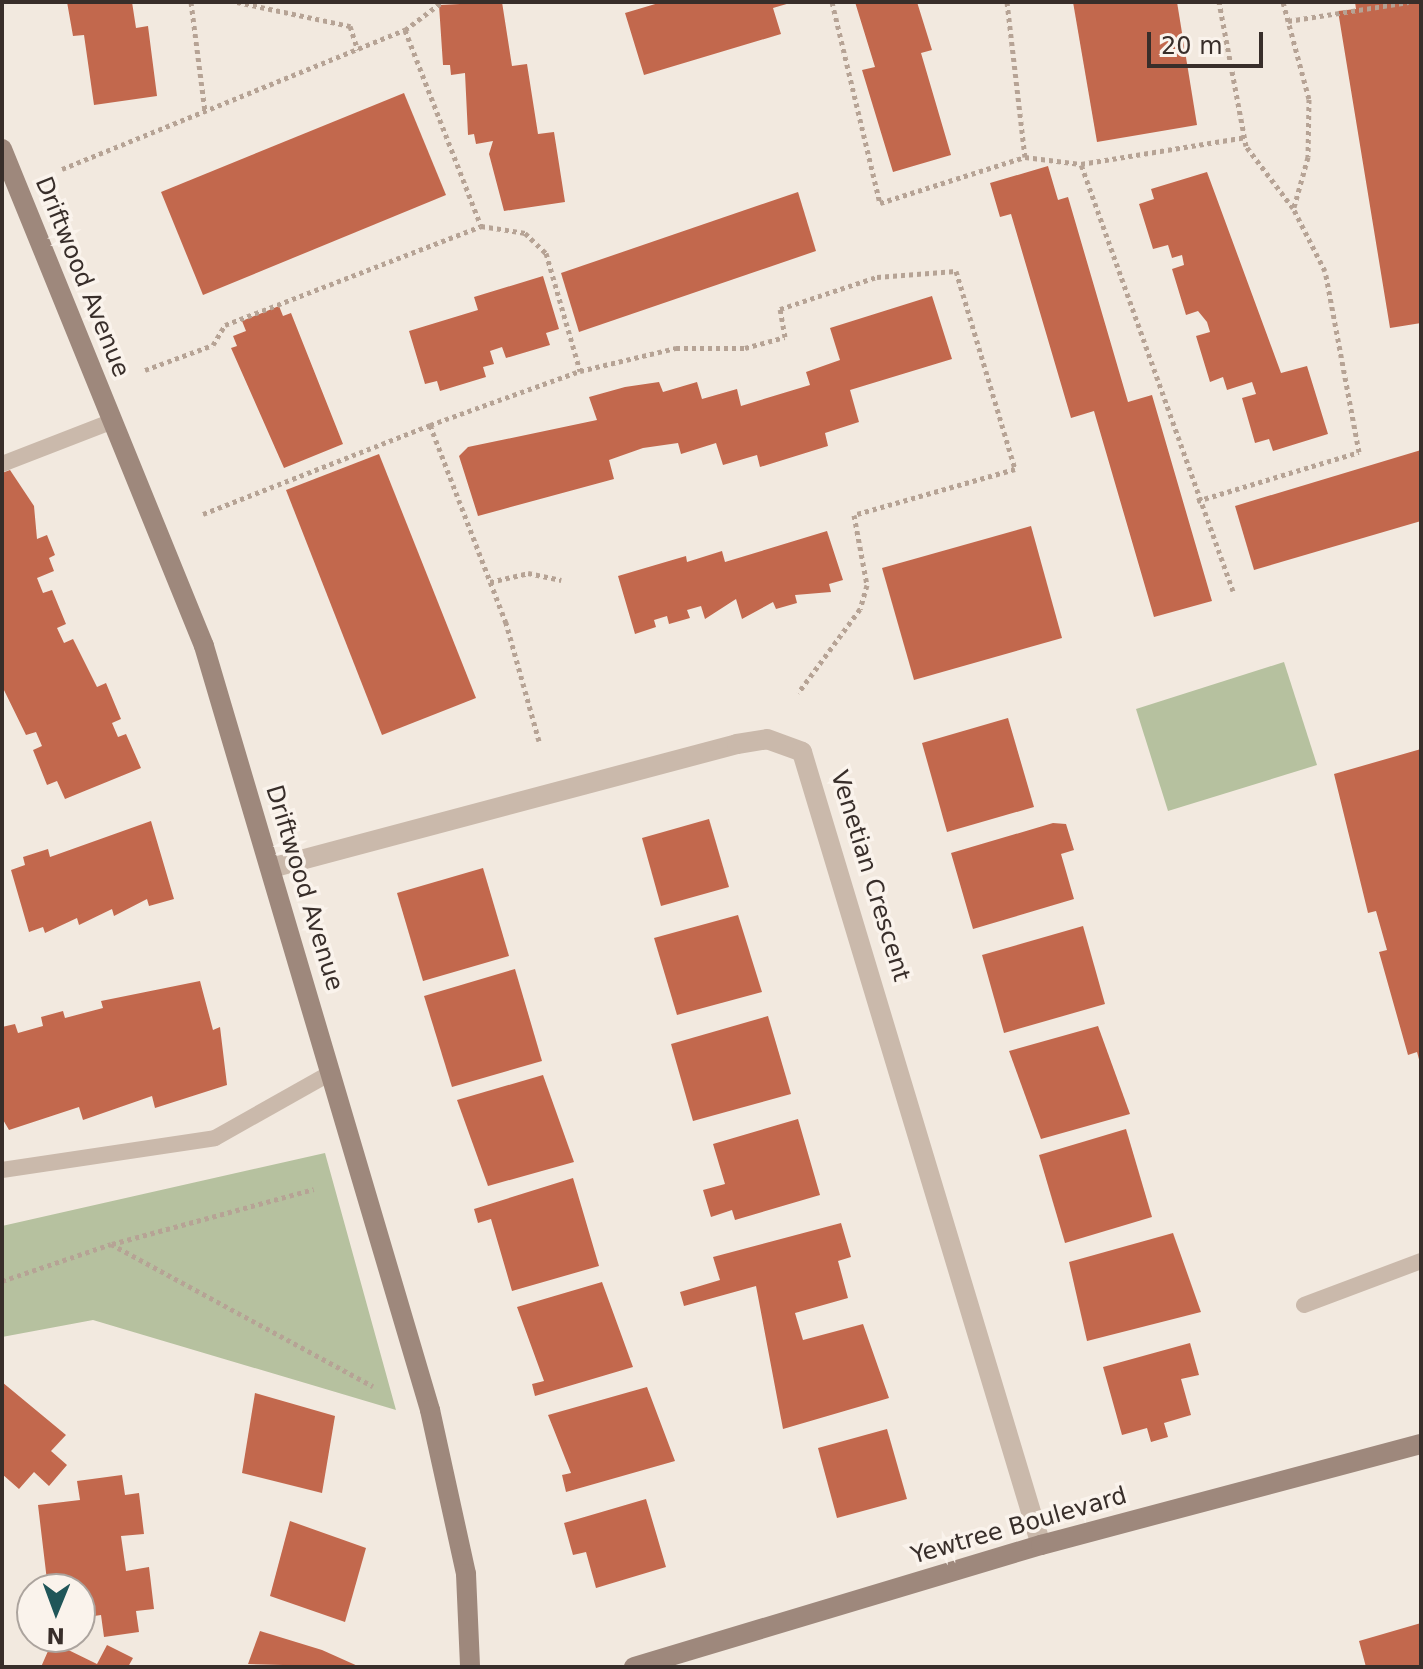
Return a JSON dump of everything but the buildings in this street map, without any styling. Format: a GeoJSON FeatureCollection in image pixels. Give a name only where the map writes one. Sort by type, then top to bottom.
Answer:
{"type":"FeatureCollection","features":[{"type":"Feature","properties":{"kind":"street","name":"Driftwood Avenue"},"geometry":{"type":"LineString","coordinates":[[2,149],[204,646],[430,1410],[466,1574],[470,1667]]}},
{"type":"Feature","properties":{"kind":"street","name":"Venetian Crescent"},"geometry":{"type":"LineString","coordinates":[[271,868],[737,744],[767,739],[802,752],[1041,1545]]}},
{"type":"Feature","properties":{"kind":"street","name":"Yewtree Boulevard"},"geometry":{"type":"LineString","coordinates":[[634,1667],[1041,1545],[1421,1444]]}},
{"type":"Feature","properties":{"kind":"lane"},"geometry":{"type":"LineString","coordinates":[[2,464],[113,421]]}},
{"type":"Feature","properties":{"kind":"lane"},"geometry":{"type":"LineString","coordinates":[[2,1170],[215,1138],[332,1072]]}},
{"type":"Feature","properties":{"kind":"lane"},"geometry":{"type":"LineString","coordinates":[[1304,1305],[1421,1261]]}},
{"type":"Feature","properties":{"kind":"path"},"geometry":{"type":"LineString","coordinates":[[191,2],[205,111]]}},
{"type":"Feature","properties":{"kind":"path"},"geometry":{"type":"LineString","coordinates":[[237,2],[350,26],[358,50]]}},
{"type":"Feature","properties":{"kind":"path"},"geometry":{"type":"LineString","coordinates":[[62,169],[405,30],[442,2]]}},
{"type":"Feature","properties":{"kind":"path"},"geometry":{"type":"LineString","coordinates":[[832,2],[880,203],[1025,157],[1081,164],[1245,137]]}},
{"type":"Feature","properties":{"kind":"path"},"geometry":{"type":"LineString","coordinates":[[1007,2],[1025,157]]}},
{"type":"Feature","properties":{"kind":"path"},"geometry":{"type":"LineString","coordinates":[[1197,501],[1359,452],[1325,271],[1293,208],[1245,137],[1219,2]]}},
{"type":"Feature","properties":{"kind":"path"},"geometry":{"type":"LineString","coordinates":[[1283,2],[1309,99],[1308,157],[1293,208]]}},
{"type":"Feature","properties":{"kind":"path"},"geometry":{"type":"LineString","coordinates":[[1288,21],[1409,2]]}},
{"type":"Feature","properties":{"kind":"path"},"geometry":{"type":"LineString","coordinates":[[405,30],[481,226]]}},
{"type":"Feature","properties":{"kind":"path"},"geometry":{"type":"LineString","coordinates":[[1081,164],[1197,501],[1233,591]]}},
{"type":"Feature","properties":{"kind":"path"},"geometry":{"type":"LineString","coordinates":[[145,370],[213,345],[225,325],[481,226],[525,233],[546,253],[580,371]]}},
{"type":"Feature","properties":{"kind":"path"},"geometry":{"type":"LineString","coordinates":[[203,514],[430,425],[580,371],[676,348],[745,348],[785,337],[780,309],[877,277],[956,271],[1015,469],[854,515],[867,585],[860,609],[798,693]]}},
{"type":"Feature","properties":{"kind":"path"},"geometry":{"type":"LineString","coordinates":[[430,425],[490,582],[539,741]]}},
{"type":"Feature","properties":{"kind":"path"},"geometry":{"type":"LineString","coordinates":[[490,582],[528,573],[561,580]]}},
{"type":"Feature","properties":{"kind":"path"},"geometry":{"type":"LineString","coordinates":[[2,1281],[111,1244],[314,1189]]}},
{"type":"Feature","properties":{"kind":"path"},"geometry":{"type":"LineString","coordinates":[[111,1244],[373,1386]]}},
{"type":"Feature","properties":{"kind":"green space"},"geometry":{"type":"Polygon","coordinates":[[[1284,662],[1317,765],[1168,811],[1136,709],[1284,662]]]}},
{"type":"Feature","properties":{"kind":"green space"},"geometry":{"type":"Polygon","coordinates":[[[325,1153],[396,1410],[93,1320],[2,1337],[2,1226],[325,1153]]]}}]}
